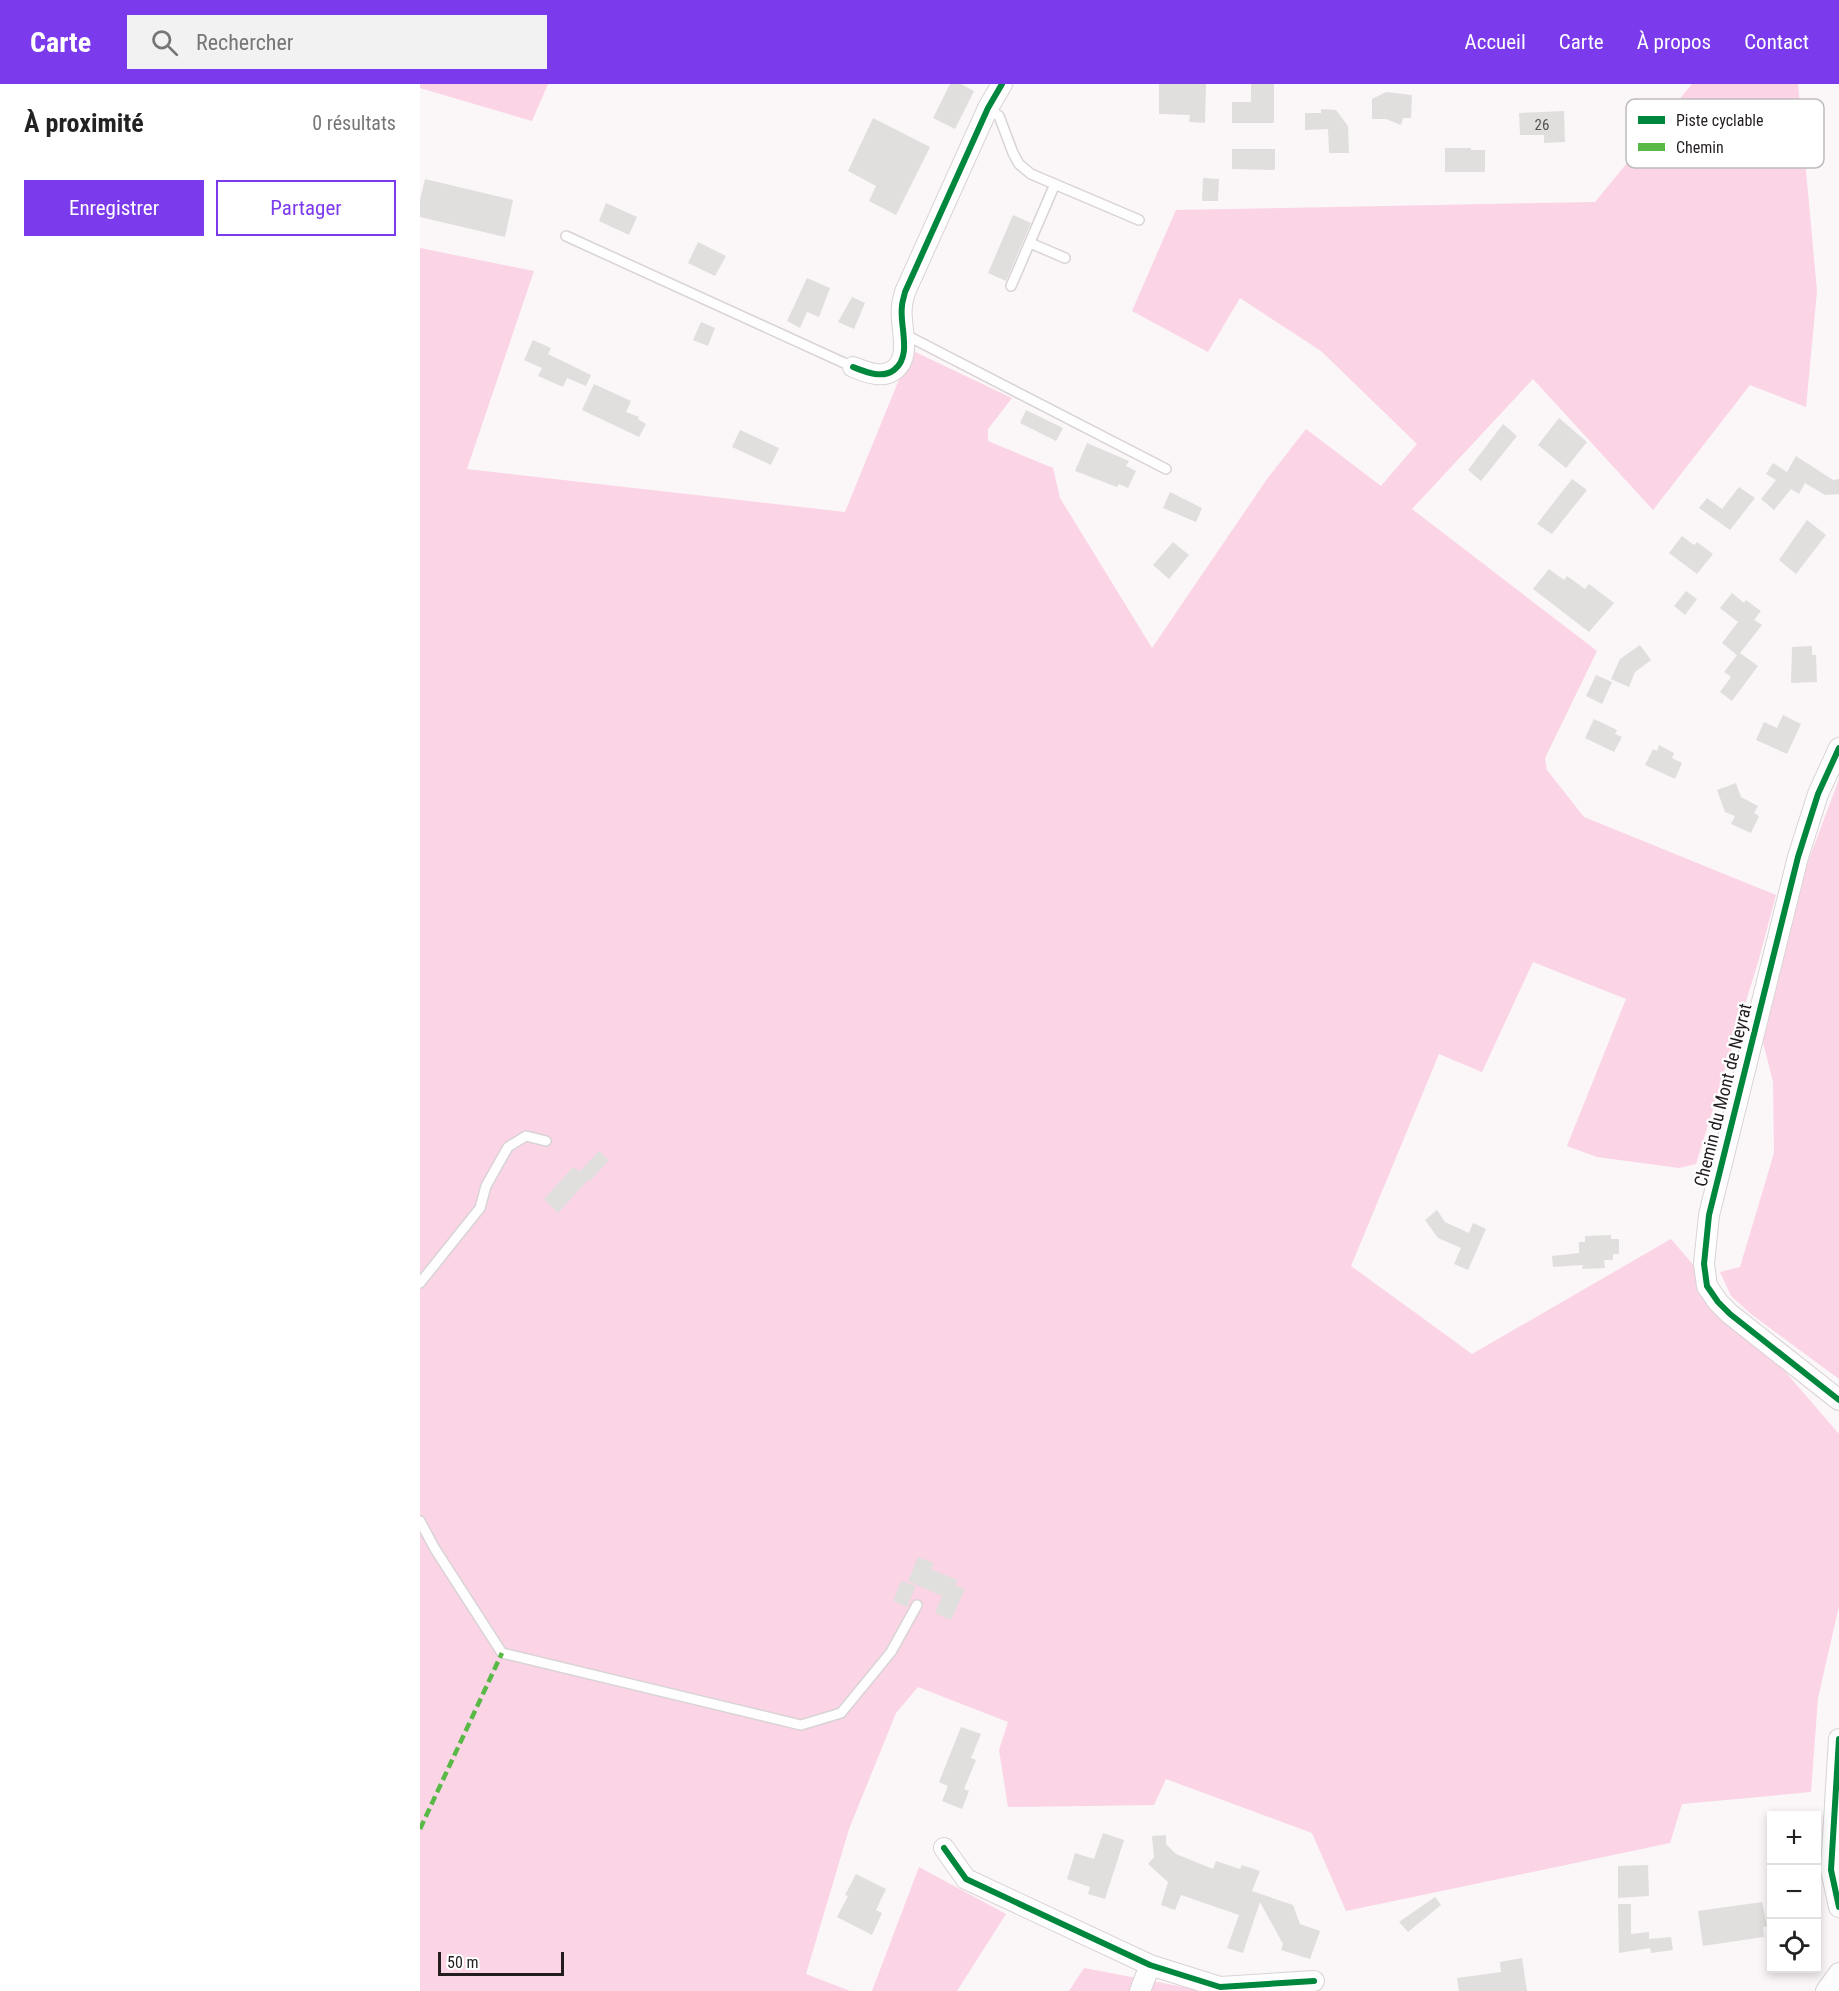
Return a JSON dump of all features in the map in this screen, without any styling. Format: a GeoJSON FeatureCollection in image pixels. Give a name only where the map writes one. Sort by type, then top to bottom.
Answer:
{"type":"FeatureCollection","features":[{"type":"Feature","properties":{"kind":"street"},"geometry":{"type":"LineString","coordinates":[[854,367],[872,374],[889,374],[898,367],[903,359],[901,307],[905,292],[988,108],[1002,84]]}},
{"type":"Feature","properties":{"kind":"street","name":"Chemin du Mont de Neyrat"},"geometry":{"type":"LineString","coordinates":[[1839,748],[1818,794],[1798,856],[1709,1215],[1704,1264],[1707,1286],[1718,1302],[1839,1400]]}},
{"type":"Feature","properties":{"kind":"street"},"geometry":{"type":"LineString","coordinates":[[1839,1739],[1831,1870],[1839,1907]]}},
{"type":"Feature","properties":{"kind":"street"},"geometry":{"type":"LineString","coordinates":[[944,1848],[966,1879],[1150,1965],[1220,1987],[1314,1981]]}},
{"type":"Feature","properties":{"kind":"street"},"geometry":{"type":"LineString","coordinates":[[1140,1991],[1150,1965]]}},
{"type":"Feature","properties":{"kind":"street"},"geometry":{"type":"LineString","coordinates":[[1826,1991],[1839,1973]]}},
{"type":"Feature","properties":{"kind":"lane"},"geometry":{"type":"LineString","coordinates":[[988,108],[999,117],[1012,153],[1019,164],[1031,174],[1139,220]]}},
{"type":"Feature","properties":{"kind":"lane"},"geometry":{"type":"LineString","coordinates":[[1011,286],[1055,184]]}},
{"type":"Feature","properties":{"kind":"lane"},"geometry":{"type":"LineString","coordinates":[[566,236],[854,367]]}},
{"type":"Feature","properties":{"kind":"lane"},"geometry":{"type":"LineString","coordinates":[[1030,243],[1065,258]]}},
{"type":"Feature","properties":{"kind":"lane"},"geometry":{"type":"LineString","coordinates":[[903,334],[1166,469]]}},
{"type":"Feature","properties":{"kind":"lane"},"geometry":{"type":"LineString","coordinates":[[420,1283],[480,1208],[486,1186],[508,1147],[526,1136],[546,1141]]}},
{"type":"Feature","properties":{"kind":"lane"},"geometry":{"type":"LineString","coordinates":[[420,1521],[435,1549],[502,1653],[801,1725],[841,1713],[891,1652],[917,1605]]}},
{"type":"Feature","properties":{"kind":"shaded area"},"geometry":{"type":"Polygon","coordinates":[[[420,84],[548,84],[532,121],[420,88],[420,84]]]}},
{"type":"Feature","properties":{"kind":"shaded area"},"geometry":{"type":"Polygon","coordinates":[[[1692,84],[1798,84],[1799,99],[1680,99],[1692,84]]]}},
{"type":"Feature","properties":{"kind":"shaded area"},"geometry":{"type":"Polygon","coordinates":[[[1626,164],[1626,168],[1806,168],[1817,291],[1806,407],[1750,385],[1653,510],[1533,379],[1412,509],[1597,651],[1545,758],[1547,770],[1584,817],[1776,895],[1759,959],[1696,1164],[1679,1168],[1597,1157],[1567,1146],[1626,999],[1533,962],[1482,1072],[1439,1054],[1351,1266],[1472,1354],[1671,1239],[1839,1434],[1839,1606],[1818,1698],[1811,1792],[1682,1804],[1670,1843],[1346,1911],[1312,1833],[1166,1779],[1154,1805],[1008,1807],[999,1750],[1008,1722],[918,1687],[896,1713],[849,1829],[806,1974],[850,1991],[420,1991],[420,248],[534,271],[467,469],[845,512],[911,350],[1012,398],[988,429],[988,441],[1053,468],[1060,498],[1152,648],[1267,479],[1306,429],[1381,486],[1417,444],[1321,351],[1240,298],[1208,352],[1132,311],[1176,210],[1595,202],[1626,164]]]}},
{"type":"Feature","properties":{"kind":"shaded area"},"geometry":{"type":"Polygon","coordinates":[[[1839,779],[1839,1379],[1751,1314],[1731,1296],[1720,1272],[1740,1267],[1774,1153],[1773,1082],[1763,1042],[1802,878],[1839,779]]]}},
{"type":"Feature","properties":{"kind":"shaded area"},"geometry":{"type":"Polygon","coordinates":[[[919,1867],[1006,1914],[957,1991],[872,1991],[919,1867]]]}},
{"type":"Feature","properties":{"kind":"shaded area"},"geometry":{"type":"Polygon","coordinates":[[[1084,1968],[1205,1991],[1069,1991],[1084,1968]]]}},
{"type":"Feature","properties":{"kind":"building"},"geometry":{"type":"Polygon","coordinates":[[[950,84],[961,84],[974,91],[955,129],[933,118],[950,84]]]}},
{"type":"Feature","properties":{"kind":"building"},"geometry":{"type":"Polygon","coordinates":[[[1159,84],[1206,84],[1205,123],[1189,122],[1190,115],[1159,114],[1159,84]]]}},
{"type":"Feature","properties":{"kind":"building"},"geometry":{"type":"Polygon","coordinates":[[[1251,84],[1274,84],[1274,123],[1232,123],[1232,102],[1251,102],[1251,84]]]}},
{"type":"Feature","properties":{"kind":"building"},"geometry":{"type":"Polygon","coordinates":[[[1386,92],[1412,95],[1411,118],[1403,118],[1401,125],[1386,119],[1372,119],[1372,99],[1386,92]]]}},
{"type":"Feature","properties":{"kind":"building"},"geometry":{"type":"Polygon","coordinates":[[[1321,109],[1336,110],[1348,126],[1349,153],[1329,153],[1328,129],[1305,130],[1305,113],[1321,113],[1321,109]]]}},
{"type":"Feature","properties":{"kind":"building"},"geometry":{"type":"Polygon","coordinates":[[[1564,111],[1565,142],[1544,143],[1544,135],[1520,135],[1519,113],[1564,111]]]}},
{"type":"Feature","properties":{"kind":"building"},"geometry":{"type":"Polygon","coordinates":[[[873,118],[930,147],[896,215],[869,201],[876,186],[848,171],[873,118]]]}},
{"type":"Feature","properties":{"kind":"building"},"geometry":{"type":"Polygon","coordinates":[[[1445,148],[1485,150],[1485,172],[1445,172],[1445,148]]]}},
{"type":"Feature","properties":{"kind":"building"},"geometry":{"type":"Polygon","coordinates":[[[1232,149],[1275,149],[1275,170],[1232,169],[1232,149]]]}},
{"type":"Feature","properties":{"kind":"building"},"geometry":{"type":"Polygon","coordinates":[[[1203,178],[1219,179],[1218,201],[1202,201],[1203,178]]]}},
{"type":"Feature","properties":{"kind":"building"},"geometry":{"type":"Polygon","coordinates":[[[425,179],[513,200],[505,237],[420,217],[420,200],[425,179]]]}},
{"type":"Feature","properties":{"kind":"building"},"geometry":{"type":"Polygon","coordinates":[[[606,203],[637,217],[629,235],[599,221],[606,203]]]}},
{"type":"Feature","properties":{"kind":"building"},"geometry":{"type":"Polygon","coordinates":[[[1013,215],[1031,223],[1006,281],[988,273],[1013,215]]]}},
{"type":"Feature","properties":{"kind":"building"},"geometry":{"type":"Polygon","coordinates":[[[698,242],[726,256],[715,276],[688,263],[698,242]]]}},
{"type":"Feature","properties":{"kind":"building"},"geometry":{"type":"Polygon","coordinates":[[[807,278],[830,288],[819,317],[807,312],[800,328],[787,321],[807,278]]]}},
{"type":"Feature","properties":{"kind":"building"},"geometry":{"type":"Polygon","coordinates":[[[852,297],[865,303],[854,329],[838,322],[852,297]]]}},
{"type":"Feature","properties":{"kind":"building"},"geometry":{"type":"Polygon","coordinates":[[[701,322],[715,328],[708,346],[693,340],[701,322]]]}},
{"type":"Feature","properties":{"kind":"building"},"geometry":{"type":"Polygon","coordinates":[[[533,340],[551,348],[548,354],[591,375],[586,386],[567,378],[563,387],[538,376],[542,368],[524,360],[533,340]]]}},
{"type":"Feature","properties":{"kind":"building"},"geometry":{"type":"Polygon","coordinates":[[[594,384],[631,401],[626,412],[639,417],[638,419],[646,424],[639,437],[582,410],[594,384]]]}},
{"type":"Feature","properties":{"kind":"building"},"geometry":{"type":"Polygon","coordinates":[[[1026,410],[1063,428],[1056,441],[1020,423],[1026,410]]]}},
{"type":"Feature","properties":{"kind":"building"},"geometry":{"type":"Polygon","coordinates":[[[1559,418],[1587,442],[1566,468],[1538,445],[1559,418]]]}},
{"type":"Feature","properties":{"kind":"building"},"geometry":{"type":"Polygon","coordinates":[[[1503,424],[1517,436],[1481,481],[1468,470],[1503,424]]]}},
{"type":"Feature","properties":{"kind":"building"},"geometry":{"type":"Polygon","coordinates":[[[740,430],[779,448],[771,465],[732,447],[740,430]]]}},
{"type":"Feature","properties":{"kind":"building"},"geometry":{"type":"Polygon","coordinates":[[[1087,443],[1129,461],[1126,466],[1136,471],[1128,488],[1119,484],[1117,487],[1075,471],[1087,443]]]}},
{"type":"Feature","properties":{"kind":"building"},"geometry":{"type":"Polygon","coordinates":[[[1796,456],[1833,480],[1839,479],[1839,494],[1825,495],[1805,483],[1799,494],[1791,489],[1774,510],[1761,499],[1776,480],[1766,474],[1773,463],[1787,472],[1796,456]]]}},
{"type":"Feature","properties":{"kind":"building"},"geometry":{"type":"Polygon","coordinates":[[[1572,479],[1587,490],[1552,534],[1537,524],[1572,479]]]}},
{"type":"Feature","properties":{"kind":"building"},"geometry":{"type":"Polygon","coordinates":[[[1739,487],[1755,498],[1730,530],[1699,508],[1707,498],[1722,509],[1739,487]]]}},
{"type":"Feature","properties":{"kind":"building"},"geometry":{"type":"Polygon","coordinates":[[[1170,492],[1202,508],[1196,522],[1163,508],[1170,492]]]}},
{"type":"Feature","properties":{"kind":"building"},"geometry":{"type":"Polygon","coordinates":[[[1807,520],[1826,535],[1796,574],[1779,560],[1807,520]]]}},
{"type":"Feature","properties":{"kind":"building"},"geometry":{"type":"Polygon","coordinates":[[[1682,536],[1694,545],[1697,542],[1713,554],[1697,574],[1669,553],[1682,536]]]}},
{"type":"Feature","properties":{"kind":"building"},"geometry":{"type":"Polygon","coordinates":[[[1173,542],[1189,555],[1169,579],[1153,565],[1173,542]]]}},
{"type":"Feature","properties":{"kind":"building"},"geometry":{"type":"Polygon","coordinates":[[[1549,569],[1564,580],[1567,576],[1585,589],[1589,584],[1614,603],[1589,632],[1533,589],[1549,569]]]}},
{"type":"Feature","properties":{"kind":"building"},"geometry":{"type":"Polygon","coordinates":[[[1686,591],[1697,599],[1685,615],[1674,606],[1686,591]]]}},
{"type":"Feature","properties":{"kind":"building"},"geometry":{"type":"Polygon","coordinates":[[[1732,593],[1744,603],[1746,600],[1761,611],[1754,620],[1762,625],[1740,653],[1758,666],[1732,701],[1720,692],[1731,677],[1724,672],[1737,655],[1722,643],[1738,622],[1720,608],[1732,593]]]}},
{"type":"Feature","properties":{"kind":"building"},"geometry":{"type":"Polygon","coordinates":[[[1640,645],[1651,660],[1635,672],[1629,687],[1611,679],[1620,659],[1640,645]]]}},
{"type":"Feature","properties":{"kind":"building"},"geometry":{"type":"Polygon","coordinates":[[[1812,646],[1812,655],[1816,655],[1817,682],[1791,683],[1792,647],[1812,646]]]}},
{"type":"Feature","properties":{"kind":"building"},"geometry":{"type":"Polygon","coordinates":[[[1596,675],[1612,682],[1602,704],[1586,696],[1596,675]]]}},
{"type":"Feature","properties":{"kind":"building"},"geometry":{"type":"Polygon","coordinates":[[[1783,715],[1801,724],[1787,754],[1756,740],[1764,722],[1777,728],[1783,715]]]}},
{"type":"Feature","properties":{"kind":"building"},"geometry":{"type":"Polygon","coordinates":[[[1594,719],[1617,730],[1615,734],[1622,737],[1614,752],[1585,738],[1594,719]]]}},
{"type":"Feature","properties":{"kind":"building"},"geometry":{"type":"Polygon","coordinates":[[[1659,745],[1674,753],[1672,758],[1682,763],[1675,779],[1645,765],[1653,749],[1657,751],[1659,745]]]}},
{"type":"Feature","properties":{"kind":"building"},"geometry":{"type":"Polygon","coordinates":[[[1736,783],[1741,797],[1758,806],[1754,813],[1759,816],[1751,833],[1731,824],[1735,816],[1725,812],[1717,790],[1736,783]]]}},
{"type":"Feature","properties":{"kind":"building"},"geometry":{"type":"Polygon","coordinates":[[[599,1151],[609,1160],[558,1213],[544,1199],[573,1167],[580,1171],[599,1151]]]}},
{"type":"Feature","properties":{"kind":"building"},"geometry":{"type":"Polygon","coordinates":[[[1437,1210],[1445,1222],[1469,1233],[1473,1223],[1486,1229],[1468,1270],[1454,1264],[1461,1248],[1438,1238],[1425,1220],[1437,1210]]]}},
{"type":"Feature","properties":{"kind":"building"},"geometry":{"type":"Polygon","coordinates":[[[1611,1235],[1611,1239],[1619,1239],[1619,1254],[1613,1254],[1613,1260],[1604,1260],[1605,1268],[1582,1269],[1583,1265],[1553,1267],[1552,1256],[1579,1253],[1579,1242],[1585,1242],[1585,1236],[1611,1235]]]}},
{"type":"Feature","properties":{"kind":"building"},"geometry":{"type":"Polygon","coordinates":[[[918,1557],[934,1563],[931,1569],[958,1580],[955,1585],[965,1589],[951,1620],[935,1613],[942,1596],[908,1581],[918,1557]]]}},
{"type":"Feature","properties":{"kind":"building"},"geometry":{"type":"Polygon","coordinates":[[[901,1581],[916,1586],[907,1607],[893,1601],[901,1581]]]}},
{"type":"Feature","properties":{"kind":"building"},"geometry":{"type":"Polygon","coordinates":[[[961,1727],[981,1734],[971,1758],[976,1760],[964,1789],[969,1791],[962,1809],[942,1801],[948,1786],[939,1782],[961,1727]]]}},
{"type":"Feature","properties":{"kind":"building"},"geometry":{"type":"Polygon","coordinates":[[[1103,1833],[1124,1840],[1105,1899],[1088,1894],[1090,1887],[1067,1879],[1075,1853],[1094,1859],[1103,1833]]]}},
{"type":"Feature","properties":{"kind":"building"},"geometry":{"type":"Polygon","coordinates":[[[1166,1835],[1166,1844],[1176,1854],[1213,1869],[1216,1861],[1240,1869],[1242,1865],[1260,1871],[1252,1891],[1293,1905],[1300,1924],[1320,1931],[1310,1959],[1281,1950],[1283,1944],[1260,1902],[1243,1953],[1227,1948],[1239,1915],[1181,1895],[1175,1910],[1161,1905],[1168,1882],[1148,1864],[1154,1857],[1152,1836],[1166,1835]]]}},
{"type":"Feature","properties":{"kind":"building"},"geometry":{"type":"Polygon","coordinates":[[[1648,1865],[1649,1896],[1618,1898],[1618,1866],[1648,1865]]]}},
{"type":"Feature","properties":{"kind":"building"},"geometry":{"type":"Polygon","coordinates":[[[856,1874],[886,1889],[876,1910],[882,1913],[872,1935],[837,1917],[856,1874]]]}},
{"type":"Feature","properties":{"kind":"building"},"geometry":{"type":"Polygon","coordinates":[[[1435,1897],[1441,1905],[1408,1932],[1399,1922],[1435,1897]]]}},
{"type":"Feature","properties":{"kind":"building"},"geometry":{"type":"Polygon","coordinates":[[[1762,1902],[1767,1926],[1763,1927],[1764,1937],[1703,1946],[1698,1911],[1762,1902]]]}},
{"type":"Feature","properties":{"kind":"building"},"geometry":{"type":"Polygon","coordinates":[[[1618,1904],[1631,1904],[1631,1934],[1649,1932],[1649,1939],[1671,1937],[1673,1950],[1651,1953],[1650,1948],[1619,1953],[1618,1904]]]}},
{"type":"Feature","properties":{"kind":"building"},"geometry":{"type":"Polygon","coordinates":[[[1522,1958],[1527,1991],[1459,1991],[1457,1978],[1501,1972],[1500,1962],[1522,1958]]]}},
{"type":"Feature","properties":{"kind":"marked path"},"geometry":{"type":"LineString","coordinates":[[420,1829],[502,1653]]}},
{"type":"Feature","properties":{"kind":"cycle path"},"geometry":{"type":"LineString","coordinates":[[853,367],[874,374],[884,374],[894,370],[900,364],[904,349],[902,303],[905,292],[988,108],[1002,84]]}},
{"type":"Feature","properties":{"kind":"cycle path"},"geometry":{"type":"LineString","coordinates":[[1839,748],[1818,794],[1798,857],[1709,1215],[1704,1264],[1707,1286],[1718,1302],[1839,1400]]}},
{"type":"Feature","properties":{"kind":"cycle path"},"geometry":{"type":"LineString","coordinates":[[1839,1739],[1831,1870],[1839,1907]]}},
{"type":"Feature","properties":{"kind":"cycle path"},"geometry":{"type":"LineString","coordinates":[[944,1848],[966,1879],[1150,1965],[1220,1987],[1314,1981]]}}]}
